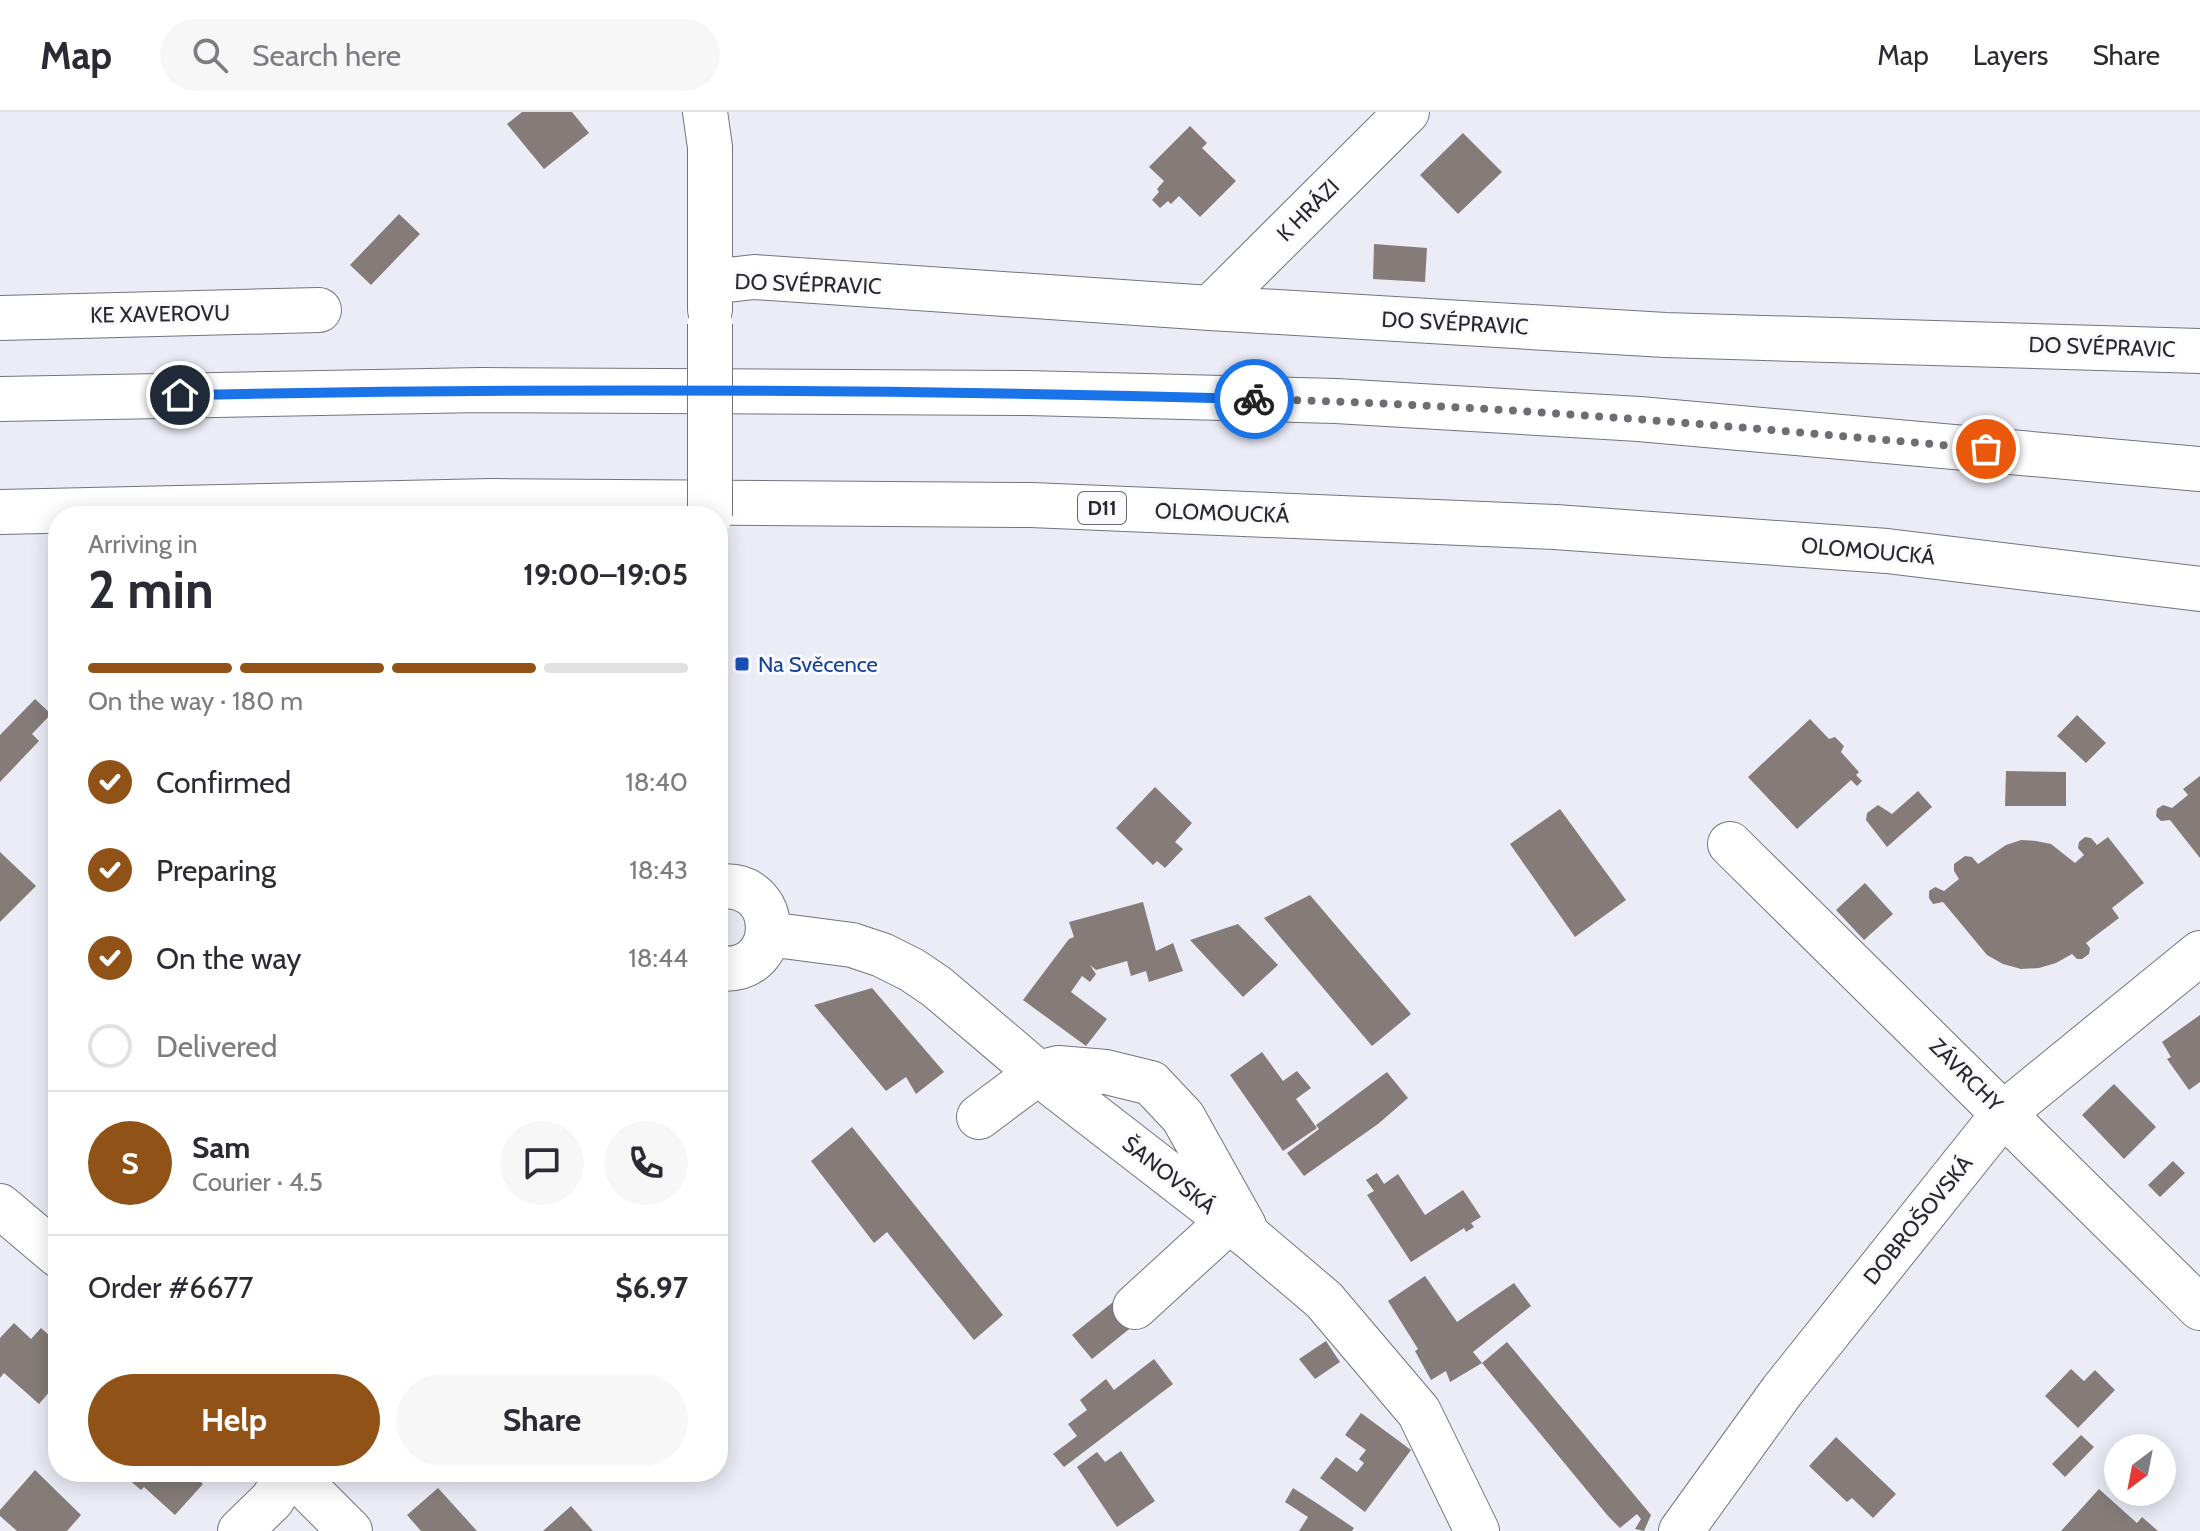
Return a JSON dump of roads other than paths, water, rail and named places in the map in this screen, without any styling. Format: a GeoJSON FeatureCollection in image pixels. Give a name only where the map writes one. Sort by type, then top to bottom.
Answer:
{"type":"FeatureCollection","features":[{"type":"Feature","properties":{"kind":"main road"},"geometry":{"type":"LineString","coordinates":[[705,112],[710,147],[710,506]]}},
{"type":"Feature","properties":{"kind":"main road","name":"K HRÁZI"},"geometry":{"type":"LineString","coordinates":[[1210,308],[1407,112]]}},
{"type":"Feature","properties":{"kind":"main road","name":"DO SVÉPRAVIC"},"geometry":{"type":"LineString","coordinates":[[710,303],[754,277],[1665,335],[2200,351]]}},
{"type":"Feature","properties":{"kind":"main road","name":"KE XAVEROVU"},"geometry":{"type":"LineString","coordinates":[[0,318],[319,310]]}},
{"type":"Feature","properties":{"kind":"main road"},"geometry":{"type":"LineString","coordinates":[[0,399],[481,390],[1027,393],[1336,401],[1639,419],[2200,469]]}},
{"type":"Feature","properties":{"kind":"main road","name":"OLOMOUCKÁ"},"geometry":{"type":"LineString","coordinates":[[268,506],[491,501],[1031,505],[1555,527],[1887,551],[2200,589]]}},
{"type":"Feature","properties":{"kind":"main road","name":"OLOMOUCKÁ"},"geometry":{"type":"LineString","coordinates":[[0,512],[48,511]]}},
{"type":"Feature","properties":{"kind":"main road","name":"ZÁVRCHY"},"geometry":{"type":"LineString","coordinates":[[1730,844],[2200,1308]]}},
{"type":"Feature","properties":{"kind":"main road"},"geometry":{"type":"LineString","coordinates":[[728,884],[753,895],[767,917],[768,934],[761,951],[748,964],[728,969]]}},
{"type":"Feature","properties":{"kind":"main road","name":"ŠANOVSKÁ"},"geometry":{"type":"LineString","coordinates":[[768,934],[852,945],[912,970],[1324,1300],[1419,1412],[1477,1531]]}},
{"type":"Feature","properties":{"kind":"main road","name":"DOBROŠOVSKÁ"},"geometry":{"type":"LineString","coordinates":[[1681,1531],[1782,1391],[2004,1113],[2200,953]]}},
{"type":"Feature","properties":{"kind":"main road"},"geometry":{"type":"LineString","coordinates":[[979,1117],[1038,1073],[1058,1068],[1106,1072],[1151,1083],[1183,1117],[1240,1230],[1135,1307]]}},
{"type":"Feature","properties":{"kind":"main road"},"geometry":{"type":"LineString","coordinates":[[0,1206],[48,1247]]}},
{"type":"Feature","properties":{"kind":"main road"},"geometry":{"type":"LineString","coordinates":[[240,1531],[272,1500],[284,1482]]}},
{"type":"Feature","properties":{"kind":"main road"},"geometry":{"type":"LineString","coordinates":[[300,1482],[350,1531]]}},
{"type":"Feature","properties":{"kind":"place","name":"Na Svěcence"},"geometry":{"type":"Point","coordinates":[742,664]}}]}
